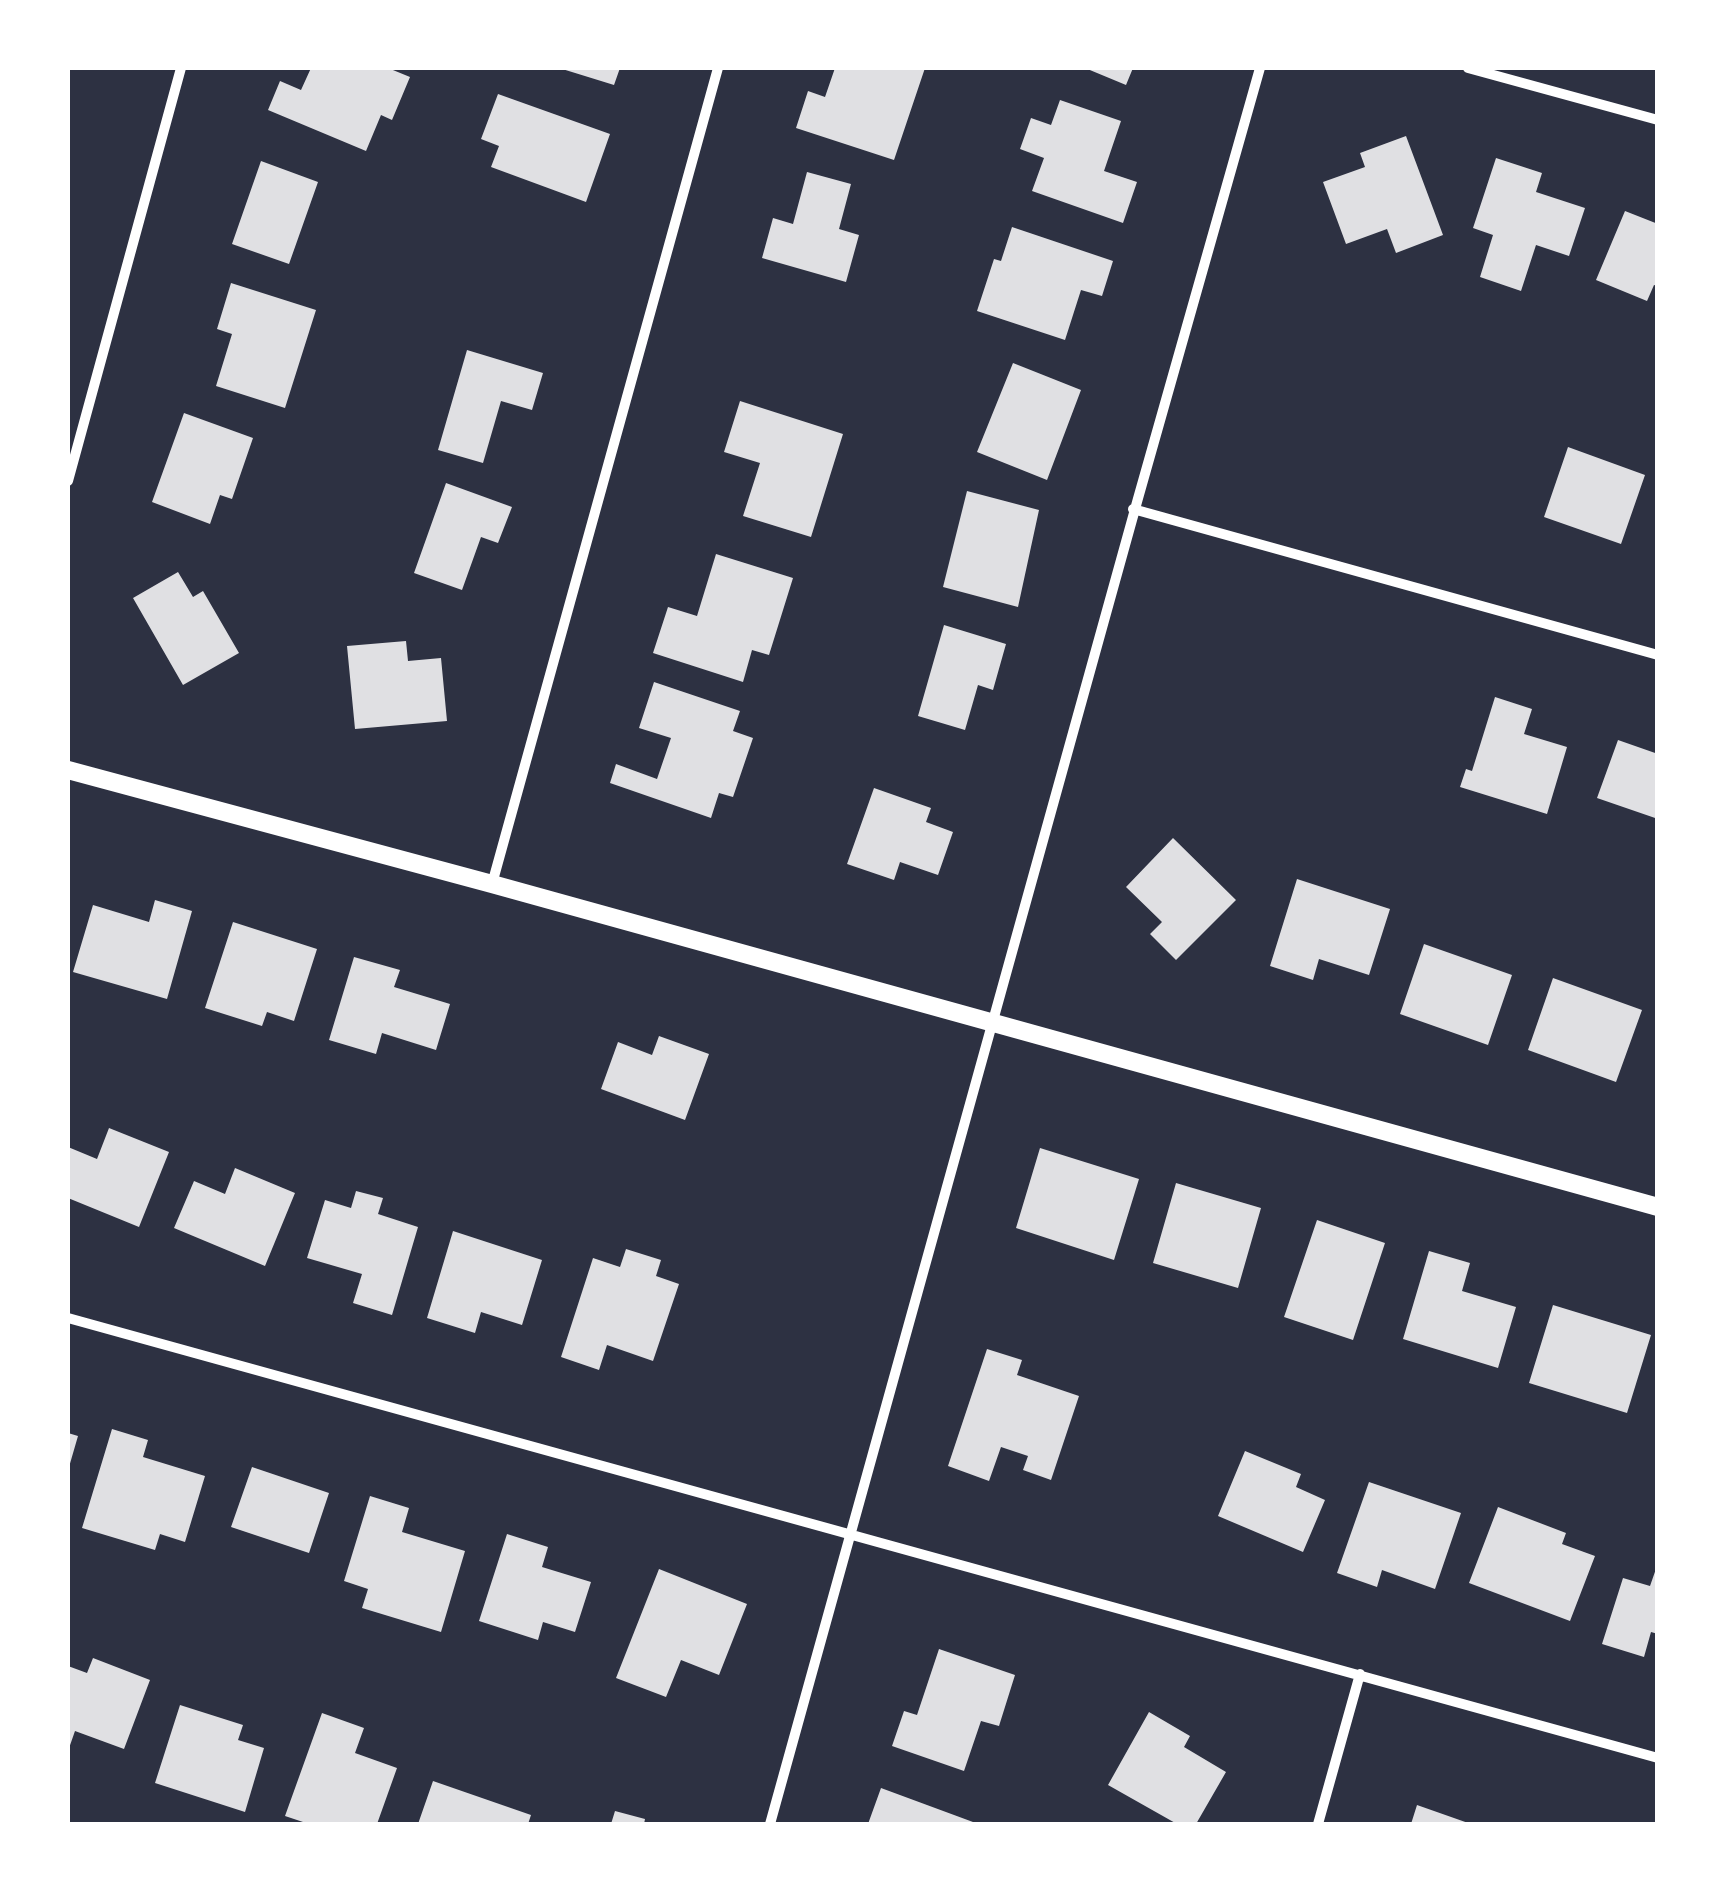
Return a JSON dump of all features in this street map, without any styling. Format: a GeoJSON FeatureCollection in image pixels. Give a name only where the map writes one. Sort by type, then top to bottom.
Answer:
{"type":"FeatureCollection","features":[{"type":"Feature","properties":{"kind":"street"},"geometry":{"type":"LineString","coordinates":[[68,481],[181,68]]}},
{"type":"Feature","properties":{"kind":"street"},"geometry":{"type":"LineString","coordinates":[[492,884],[718,68]]}},
{"type":"Feature","properties":{"kind":"street"},"geometry":{"type":"LineString","coordinates":[[770,1824],[1133,509],[1260,68]]}},
{"type":"Feature","properties":{"kind":"street"},"geometry":{"type":"LineString","coordinates":[[1468,68],[1658,120]]}},
{"type":"Feature","properties":{"kind":"street"},"geometry":{"type":"LineString","coordinates":[[1133,509],[1658,655]]}},
{"type":"Feature","properties":{"kind":"street"},"geometry":{"type":"LineString","coordinates":[[68,770],[1658,1207]]}},
{"type":"Feature","properties":{"kind":"street"},"geometry":{"type":"LineString","coordinates":[[68,1318],[1658,1758]]}},
{"type":"Feature","properties":{"kind":"street"},"geometry":{"type":"LineString","coordinates":[[1318,1824],[1360,1674]]}},
{"type":"Feature","properties":{"kind":"building"},"geometry":{"type":"Polygon","coordinates":[[[311,68],[388,68],[410,77],[392,120],[381,115],[366,151],[268,110],[280,81],[301,90],[311,68]]]}},
{"type":"Feature","properties":{"kind":"building"},"geometry":{"type":"Polygon","coordinates":[[[559,68],[620,68],[614,85],[559,68]]]}},
{"type":"Feature","properties":{"kind":"building"},"geometry":{"type":"Polygon","coordinates":[[[835,68],[925,68],[894,160],[796,128],[808,91],[825,97],[835,68]]]}},
{"type":"Feature","properties":{"kind":"building"},"geometry":{"type":"Polygon","coordinates":[[[1085,68],[1133,68],[1126,85],[1085,68]]]}},
{"type":"Feature","properties":{"kind":"building"},"geometry":{"type":"Polygon","coordinates":[[[498,94],[610,134],[586,202],[491,167],[499,146],[481,139],[498,94]]]}},
{"type":"Feature","properties":{"kind":"building"},"geometry":{"type":"Polygon","coordinates":[[[1060,100],[1121,121],[1104,171],[1137,182],[1123,223],[1032,191],[1044,158],[1020,149],[1031,118],[1051,125],[1060,100]]]}},
{"type":"Feature","properties":{"kind":"building"},"geometry":{"type":"Polygon","coordinates":[[[1406,136],[1443,235],[1396,253],[1387,229],[1346,244],[1323,182],[1365,167],[1360,153],[1406,136]]]}},
{"type":"Feature","properties":{"kind":"building"},"geometry":{"type":"Polygon","coordinates":[[[1496,158],[1542,173],[1536,192],[1585,208],[1569,256],[1536,245],[1521,291],[1480,277],[1493,235],[1473,228],[1496,158]]]}},
{"type":"Feature","properties":{"kind":"building"},"geometry":{"type":"Polygon","coordinates":[[[261,161],[318,182],[289,264],[232,244],[261,161]]]}},
{"type":"Feature","properties":{"kind":"building"},"geometry":{"type":"Polygon","coordinates":[[[807,172],[851,184],[839,229],[859,235],[846,282],[762,258],[773,218],[793,224],[807,172]]]}},
{"type":"Feature","properties":{"kind":"building"},"geometry":{"type":"Polygon","coordinates":[[[1625,211],[1658,224],[1658,286],[1654,285],[1647,301],[1596,280],[1625,211]]]}},
{"type":"Feature","properties":{"kind":"building"},"geometry":{"type":"Polygon","coordinates":[[[1012,227],[1113,261],[1102,296],[1081,290],[1065,340],[977,311],[994,259],[1001,261],[1012,227]]]}},
{"type":"Feature","properties":{"kind":"building"},"geometry":{"type":"Polygon","coordinates":[[[231,283],[316,310],[285,408],[216,386],[232,334],[217,329],[231,283]]]}},
{"type":"Feature","properties":{"kind":"building"},"geometry":{"type":"Polygon","coordinates":[[[467,350],[543,373],[532,410],[501,401],[483,463],[438,450],[467,350]]]}},
{"type":"Feature","properties":{"kind":"building"},"geometry":{"type":"Polygon","coordinates":[[[1013,363],[1081,390],[1047,480],[977,452],[1013,363]]]}},
{"type":"Feature","properties":{"kind":"building"},"geometry":{"type":"Polygon","coordinates":[[[740,401],[843,434],[811,537],[743,516],[760,463],[724,452],[740,401]]]}},
{"type":"Feature","properties":{"kind":"building"},"geometry":{"type":"Polygon","coordinates":[[[184,413],[253,438],[232,499],[220,495],[210,524],[152,502],[184,413]]]}},
{"type":"Feature","properties":{"kind":"building"},"geometry":{"type":"Polygon","coordinates":[[[1568,447],[1645,475],[1621,544],[1544,517],[1568,447]]]}},
{"type":"Feature","properties":{"kind":"building"},"geometry":{"type":"Polygon","coordinates":[[[446,483],[512,507],[498,543],[481,537],[462,590],[414,573],[446,483]]]}},
{"type":"Feature","properties":{"kind":"building"},"geometry":{"type":"Polygon","coordinates":[[[967,491],[1039,510],[1018,607],[943,587],[967,491]]]}},
{"type":"Feature","properties":{"kind":"building"},"geometry":{"type":"Polygon","coordinates":[[[716,554],[793,578],[769,655],[752,650],[743,682],[653,653],[668,607],[697,616],[716,554]]]}},
{"type":"Feature","properties":{"kind":"building"},"geometry":{"type":"Polygon","coordinates":[[[178,572],[193,597],[203,591],[239,653],[183,685],[133,598],[178,572]]]}},
{"type":"Feature","properties":{"kind":"building"},"geometry":{"type":"Polygon","coordinates":[[[944,625],[1006,644],[993,690],[978,685],[965,730],[918,716],[944,625]]]}},
{"type":"Feature","properties":{"kind":"building"},"geometry":{"type":"Polygon","coordinates":[[[406,641],[408,661],[441,658],[447,721],[355,729],[347,646],[406,641]]]}},
{"type":"Feature","properties":{"kind":"building"},"geometry":{"type":"Polygon","coordinates":[[[654,682],[740,711],[733,731],[753,738],[733,797],[719,793],[711,818],[610,783],[616,764],[657,779],[671,738],[639,728],[654,682]]]}},
{"type":"Feature","properties":{"kind":"building"},"geometry":{"type":"Polygon","coordinates":[[[1495,697],[1532,709],[1524,734],[1567,747],[1547,814],[1460,787],[1466,769],[1472,771],[1495,697]]]}},
{"type":"Feature","properties":{"kind":"building"},"geometry":{"type":"Polygon","coordinates":[[[1618,740],[1658,754],[1658,819],[1597,798],[1618,740]]]}},
{"type":"Feature","properties":{"kind":"building"},"geometry":{"type":"Polygon","coordinates":[[[874,788],[931,808],[926,822],[953,832],[938,875],[900,862],[894,880],[847,864],[874,788]]]}},
{"type":"Feature","properties":{"kind":"building"},"geometry":{"type":"Polygon","coordinates":[[[1173,838],[1236,900],[1176,960],[1150,934],[1162,922],[1126,887],[1173,838]]]}},
{"type":"Feature","properties":{"kind":"building"},"geometry":{"type":"Polygon","coordinates":[[[1297,879],[1390,909],[1369,975],[1319,959],[1313,980],[1270,966],[1297,879]]]}},
{"type":"Feature","properties":{"kind":"building"},"geometry":{"type":"Polygon","coordinates":[[[155,900],[192,911],[167,999],[73,972],[93,905],[149,922],[155,900]]]}},
{"type":"Feature","properties":{"kind":"building"},"geometry":{"type":"Polygon","coordinates":[[[233,922],[317,949],[294,1021],[267,1012],[262,1026],[205,1008],[233,922]]]}},
{"type":"Feature","properties":{"kind":"building"},"geometry":{"type":"Polygon","coordinates":[[[1424,944],[1512,975],[1488,1045],[1400,1014],[1424,944]]]}},
{"type":"Feature","properties":{"kind":"building"},"geometry":{"type":"Polygon","coordinates":[[[354,957],[400,970],[394,987],[450,1004],[436,1050],[382,1033],[376,1054],[329,1040],[354,957]]]}},
{"type":"Feature","properties":{"kind":"building"},"geometry":{"type":"Polygon","coordinates":[[[1553,978],[1642,1010],[1616,1082],[1528,1050],[1553,978]]]}},
{"type":"Feature","properties":{"kind":"building"},"geometry":{"type":"Polygon","coordinates":[[[659,1036],[709,1054],[685,1120],[601,1089],[618,1042],[652,1055],[659,1036]]]}},
{"type":"Feature","properties":{"kind":"building"},"geometry":{"type":"Polygon","coordinates":[[[109,1128],[169,1152],[139,1227],[68,1198],[68,1147],[97,1159],[109,1128]]]}},
{"type":"Feature","properties":{"kind":"building"},"geometry":{"type":"Polygon","coordinates":[[[1040,1148],[1139,1179],[1114,1260],[1016,1228],[1040,1148]]]}},
{"type":"Feature","properties":{"kind":"building"},"geometry":{"type":"Polygon","coordinates":[[[235,1168],[295,1193],[265,1266],[174,1228],[194,1181],[225,1194],[235,1168]]]}},
{"type":"Feature","properties":{"kind":"building"},"geometry":{"type":"Polygon","coordinates":[[[1176,1183],[1261,1208],[1238,1288],[1153,1263],[1176,1183]]]}},
{"type":"Feature","properties":{"kind":"building"},"geometry":{"type":"Polygon","coordinates":[[[356,1191],[383,1198],[378,1214],[418,1227],[392,1315],[353,1303],[362,1274],[307,1258],[325,1200],[351,1208],[356,1191]]]}},
{"type":"Feature","properties":{"kind":"building"},"geometry":{"type":"Polygon","coordinates":[[[1317,1220],[1385,1243],[1353,1340],[1284,1317],[1317,1220]]]}},
{"type":"Feature","properties":{"kind":"building"},"geometry":{"type":"Polygon","coordinates":[[[453,1231],[542,1260],[522,1325],[481,1312],[475,1333],[427,1318],[453,1231]]]}},
{"type":"Feature","properties":{"kind":"building"},"geometry":{"type":"Polygon","coordinates":[[[626,1249],[661,1260],[656,1276],[679,1284],[653,1361],[607,1345],[599,1370],[561,1357],[593,1258],[620,1267],[626,1249]]]}},
{"type":"Feature","properties":{"kind":"building"},"geometry":{"type":"Polygon","coordinates":[[[1429,1251],[1470,1263],[1462,1291],[1516,1307],[1498,1368],[1403,1339],[1429,1251]]]}},
{"type":"Feature","properties":{"kind":"building"},"geometry":{"type":"Polygon","coordinates":[[[1553,1305],[1651,1335],[1627,1413],[1529,1383],[1553,1305]]]}},
{"type":"Feature","properties":{"kind":"building"},"geometry":{"type":"Polygon","coordinates":[[[987,1349],[1022,1360],[1017,1375],[1079,1396],[1051,1480],[1023,1470],[1028,1456],[1001,1447],[989,1481],[948,1466],[987,1349]]]}},
{"type":"Feature","properties":{"kind":"building"},"geometry":{"type":"Polygon","coordinates":[[[112,1429],[148,1440],[143,1457],[205,1476],[185,1542],[160,1534],[155,1550],[82,1528],[112,1429]]]}},
{"type":"Feature","properties":{"kind":"building"},"geometry":{"type":"Polygon","coordinates":[[[68,1433],[78,1436],[69,1467],[68,1467],[68,1433]]]}},
{"type":"Feature","properties":{"kind":"building"},"geometry":{"type":"Polygon","coordinates":[[[1245,1451],[1301,1474],[1296,1487],[1325,1500],[1303,1552],[1218,1516],[1245,1451]]]}},
{"type":"Feature","properties":{"kind":"building"},"geometry":{"type":"Polygon","coordinates":[[[252,1467],[329,1493],[309,1553],[231,1527],[252,1467]]]}},
{"type":"Feature","properties":{"kind":"building"},"geometry":{"type":"Polygon","coordinates":[[[1369,1482],[1461,1513],[1435,1589],[1382,1570],[1377,1587],[1337,1573],[1369,1482]]]}},
{"type":"Feature","properties":{"kind":"building"},"geometry":{"type":"Polygon","coordinates":[[[370,1496],[409,1508],[402,1532],[465,1551],[441,1632],[362,1608],[368,1589],[344,1581],[370,1496]]]}},
{"type":"Feature","properties":{"kind":"building"},"geometry":{"type":"Polygon","coordinates":[[[1498,1507],[1566,1533],[1562,1544],[1595,1556],[1570,1621],[1469,1583],[1498,1507]]]}},
{"type":"Feature","properties":{"kind":"building"},"geometry":{"type":"Polygon","coordinates":[[[507,1534],[548,1547],[542,1567],[591,1582],[575,1632],[543,1622],[538,1640],[479,1621],[507,1534]]]}},
{"type":"Feature","properties":{"kind":"building"},"geometry":{"type":"Polygon","coordinates":[[[1657,1566],[1658,1634],[1651,1632],[1644,1657],[1602,1644],[1623,1578],[1650,1586],[1657,1566]]]}},
{"type":"Feature","properties":{"kind":"building"},"geometry":{"type":"Polygon","coordinates":[[[659,1569],[747,1604],[719,1675],[681,1660],[666,1697],[616,1678],[659,1569]]]}},
{"type":"Feature","properties":{"kind":"building"},"geometry":{"type":"Polygon","coordinates":[[[939,1649],[1015,1675],[999,1726],[981,1721],[964,1771],[892,1746],[904,1711],[917,1715],[939,1649]]]}},
{"type":"Feature","properties":{"kind":"building"},"geometry":{"type":"Polygon","coordinates":[[[93,1658],[150,1680],[124,1749],[75,1731],[68,1751],[68,1666],[87,1673],[93,1658]]]}},
{"type":"Feature","properties":{"kind":"building"},"geometry":{"type":"Polygon","coordinates":[[[180,1705],[243,1725],[238,1740],[264,1748],[245,1812],[155,1783],[180,1705]]]}},
{"type":"Feature","properties":{"kind":"building"},"geometry":{"type":"Polygon","coordinates":[[[1149,1712],[1190,1736],[1184,1747],[1226,1772],[1196,1824],[1177,1824],[1108,1785],[1149,1712]]]}},
{"type":"Feature","properties":{"kind":"building"},"geometry":{"type":"Polygon","coordinates":[[[322,1713],[364,1728],[355,1753],[397,1768],[377,1824],[309,1824],[285,1816],[322,1713]]]}},
{"type":"Feature","properties":{"kind":"building"},"geometry":{"type":"Polygon","coordinates":[[[433,1781],[531,1815],[528,1824],[418,1824],[433,1781]]]}},
{"type":"Feature","properties":{"kind":"building"},"geometry":{"type":"Polygon","coordinates":[[[881,1788],[973,1822],[868,1824],[881,1788]]]}},
{"type":"Feature","properties":{"kind":"building"},"geometry":{"type":"Polygon","coordinates":[[[1417,1805],[1471,1824],[1411,1824],[1417,1805]]]}},
{"type":"Feature","properties":{"kind":"building"},"geometry":{"type":"Polygon","coordinates":[[[615,1811],[645,1819],[644,1824],[611,1824],[615,1811]]]}}]}
